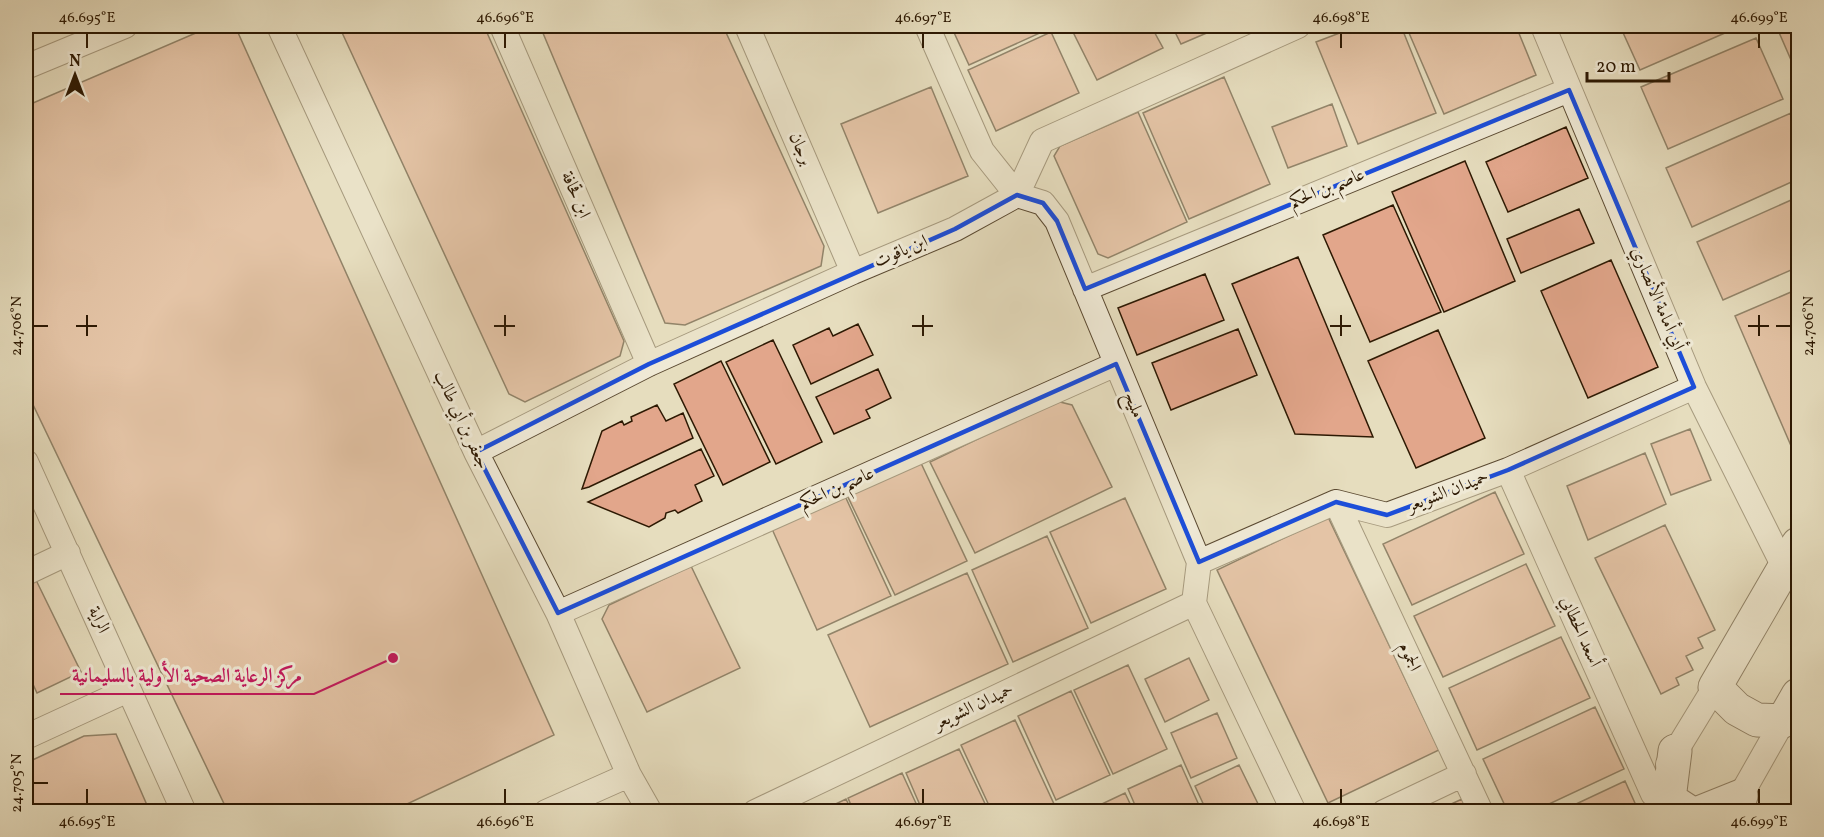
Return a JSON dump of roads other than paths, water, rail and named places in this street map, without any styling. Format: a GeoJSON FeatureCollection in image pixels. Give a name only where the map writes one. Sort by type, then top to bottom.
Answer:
{"type":"FeatureCollection","features":[{"type":"Feature","properties":{"kind":"street"},"geometry":{"type":"LineString","coordinates":[[26,67],[125,26]]}},
{"type":"Feature","properties":{"kind":"street","name":"جعفر بن أبي طالب"},"geometry":{"type":"LineString","coordinates":[[279,26],[476,452],[558,613],[629,775],[650,812]]}},
{"type":"Feature","properties":{"kind":"street","name":"ابن قحافة"},"geometry":{"type":"LineString","coordinates":[[502,26],[649,364]]}},
{"type":"Feature","properties":{"kind":"street","name":"برجان"},"geometry":{"type":"LineString","coordinates":[[747,26],[853,272]]}},
{"type":"Feature","properties":{"kind":"street"},"geometry":{"type":"LineString","coordinates":[[927,26],[982,151],[1017,195],[1042,141],[1298,26]]}},
{"type":"Feature","properties":{"kind":"street","name":"أبي أمامة الأنصاري"},"geometry":{"type":"LineString","coordinates":[[1543,26],[1694,387],[1791,556]]}},
{"type":"Feature","properties":{"kind":"street","name":"عاصم بن الحكم"},"geometry":{"type":"LineString","coordinates":[[1085,289],[1569,90]]}},
{"type":"Feature","properties":{"kind":"street","name":"ابن ياقوت"},"geometry":{"type":"LineString","coordinates":[[476,452],[649,364],[853,272],[955,229],[1017,195]]}},
{"type":"Feature","properties":{"kind":"street","name":"مليح"},"geometry":{"type":"LineString","coordinates":[[1017,195],[1043,203],[1057,221],[1199,561],[1194,603]]}},
{"type":"Feature","properties":{"kind":"street","name":"عاصم بن الحكم"},"geometry":{"type":"LineString","coordinates":[[558,613],[1116,364]]}},
{"type":"Feature","properties":{"kind":"street","name":"حميدان الشويعر"},"geometry":{"type":"LineString","coordinates":[[1336,502],[1387,515],[1508,470],[1694,387]]}},
{"type":"Feature","properties":{"kind":"street","name":"الراية"},"geometry":{"type":"LineString","coordinates":[[26,462],[184,812]]}},
{"type":"Feature","properties":{"kind":"street","name":"أسعد الحطابي"},"geometry":{"type":"LineString","coordinates":[[1508,470],[1657,802]]}},
{"type":"Feature","properties":{"kind":"street"},"geometry":{"type":"LineString","coordinates":[[1199,561],[1336,502]]}},
{"type":"Feature","properties":{"kind":"street","name":"الجموم"},"geometry":{"type":"LineString","coordinates":[[1336,502],[1481,812]]}},
{"type":"Feature","properties":{"kind":"street"},"geometry":{"type":"LineString","coordinates":[[26,573],[68,553]]}},
{"type":"Feature","properties":{"kind":"street"},"geometry":{"type":"LineString","coordinates":[[1657,802],[1675,750],[1715,687],[1791,556]]}},
{"type":"Feature","properties":{"kind":"street"},"geometry":{"type":"LineString","coordinates":[[1194,603],[1294,812]]}},
{"type":"Feature","properties":{"kind":"street","name":"حميدان الشويعر"},"geometry":{"type":"LineString","coordinates":[[754,812],[1194,603]]}},
{"type":"Feature","properties":{"kind":"street"},"geometry":{"type":"LineString","coordinates":[[1715,687],[1737,709],[1758,720],[1791,708]]}},
{"type":"Feature","properties":{"kind":"street"},"geometry":{"type":"LineString","coordinates":[[26,737],[128,690]]}},
{"type":"Feature","properties":{"kind":"street"},"geometry":{"type":"LineString","coordinates":[[1701,812],[1737,804],[1791,708]]}},
{"type":"Feature","properties":{"kind":"street"},"geometry":{"type":"LineString","coordinates":[[1675,750],[1669,799],[1689,812]]}},
{"type":"Feature","properties":{"kind":"street"},"geometry":{"type":"LineString","coordinates":[[1384,812],[1464,774]]}},
{"type":"Feature","properties":{"kind":"street"},"geometry":{"type":"LineString","coordinates":[[546,812],[629,775]]}},
{"type":"Feature","properties":{"kind":"place","name":"مركز الرعاية الصحية الأولية بالسليمانية"},"geometry":{"type":"Point","coordinates":[393,658]}}]}
